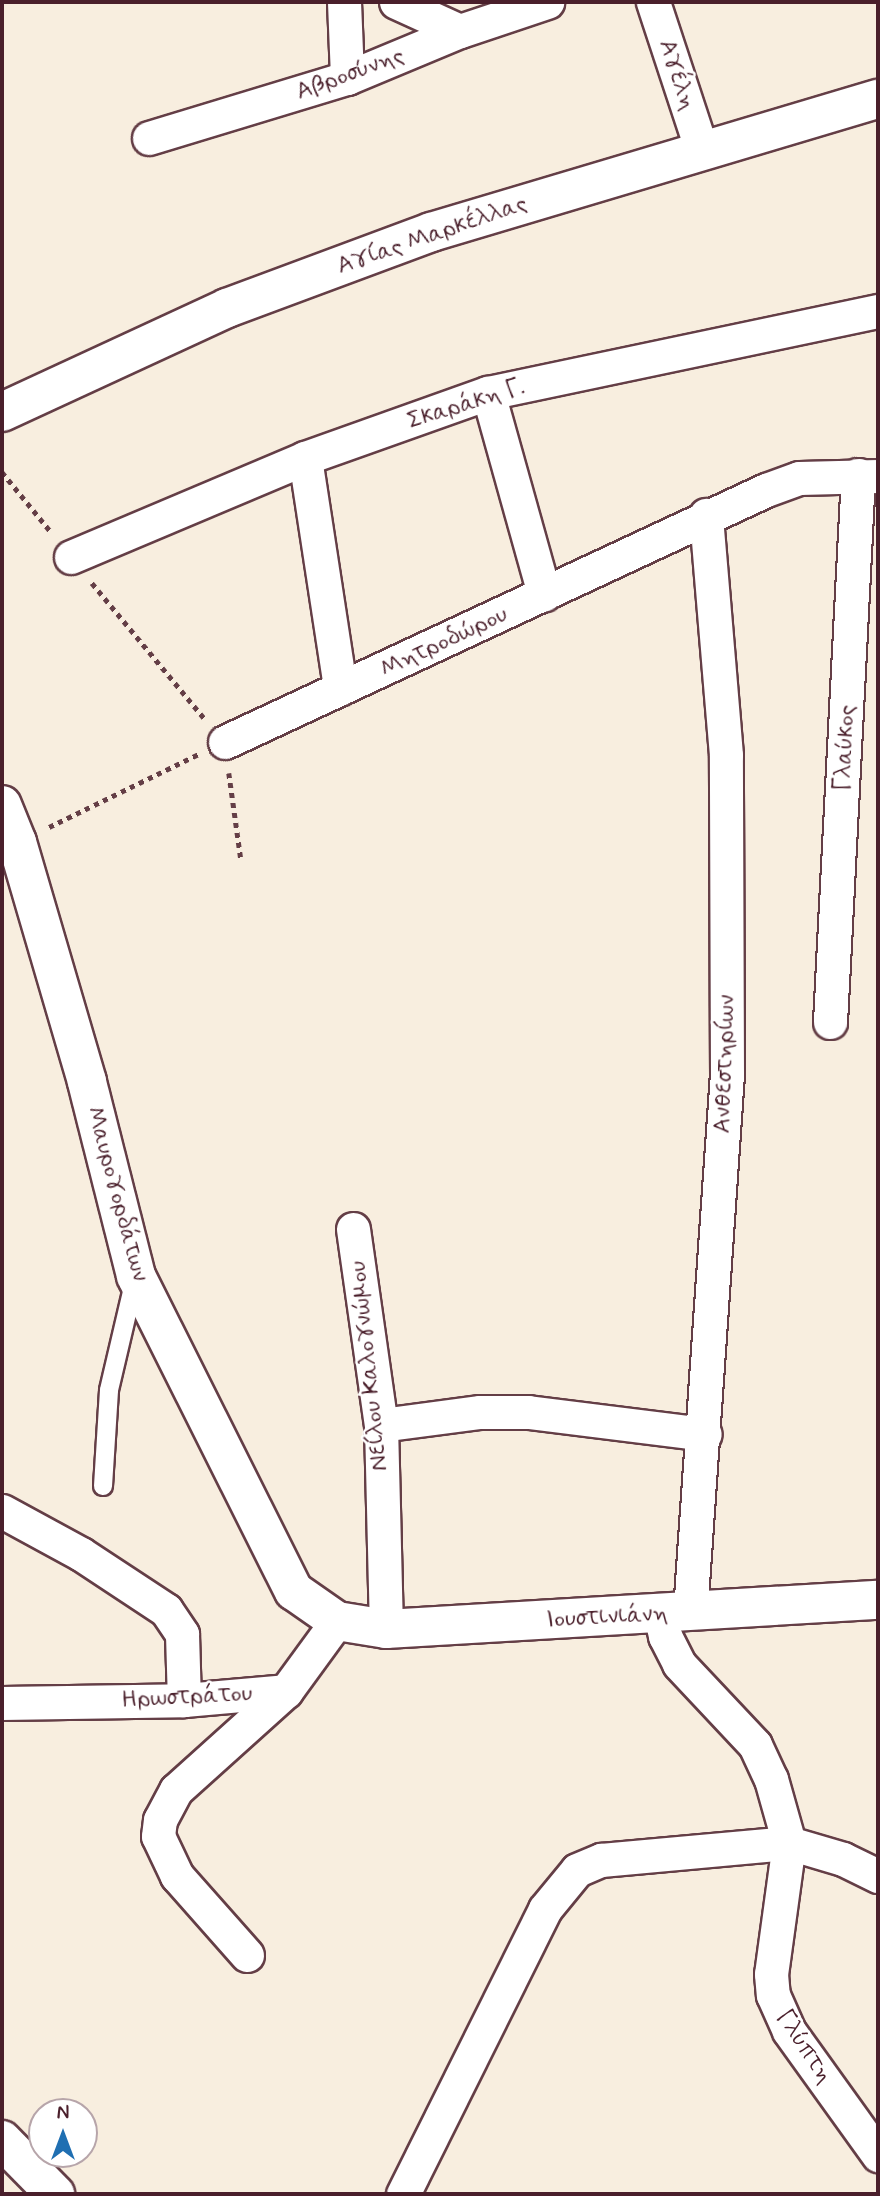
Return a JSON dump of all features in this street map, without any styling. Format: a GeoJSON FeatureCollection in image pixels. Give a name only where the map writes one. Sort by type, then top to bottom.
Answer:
{"type":"FeatureCollection","features":[{"type":"Feature","properties":{"kind":"main road","name":"Αγίας Μαρκέλλας"},"geometry":{"type":"LineString","coordinates":[[2,412],[227,308],[431,232],[701,148],[878,99]]}},
{"type":"Feature","properties":{"kind":"main road","name":"Μαυρογορδάτων"},"geometry":{"type":"LineString","coordinates":[[2,805],[18,842],[87,1082],[136,1276],[279,1568],[294,1591],[337,1621]]}},
{"type":"Feature","properties":{"kind":"main road","name":"Ιουστινιάνη"},"geometry":{"type":"LineString","coordinates":[[337,1621],[386,1629],[878,1600]]}},
{"type":"Feature","properties":{"kind":"main road"},"geometry":{"type":"LineString","coordinates":[[2,2140],[55,2194]]}},
{"type":"Feature","properties":{"kind":"street"},"geometry":{"type":"LineString","coordinates":[[344,2],[346,78]]}},
{"type":"Feature","properties":{"kind":"street"},"geometry":{"type":"LineString","coordinates":[[396,2],[460,31]]}},
{"type":"Feature","properties":{"kind":"street","name":"Αβροσύνης"},"geometry":{"type":"LineString","coordinates":[[149,138],[346,78],[460,31],[547,2]]}},
{"type":"Feature","properties":{"kind":"street","name":"Αγέλη"},"geometry":{"type":"LineString","coordinates":[[653,2],[701,148]]}},
{"type":"Feature","properties":{"kind":"street","name":"Σκαράκη Γ."},"geometry":{"type":"LineString","coordinates":[[71,556],[305,458],[488,393],[878,312]]}},
{"type":"Feature","properties":{"kind":"street"},"geometry":{"type":"LineString","coordinates":[[488,393],[544,594]]}},
{"type":"Feature","properties":{"kind":"street"},"geometry":{"type":"LineString","coordinates":[[305,458],[340,688]]}},
{"type":"Feature","properties":{"kind":"street","name":"Μητροδώρου"},"geometry":{"type":"LineString","coordinates":[[225,742],[544,594],[706,515],[799,478],[868,475]]}},
{"type":"Feature","properties":{"kind":"street","name":"Γλαύκος"},"geometry":{"type":"LineString","coordinates":[[830,1022],[868,475]]}},
{"type":"Feature","properties":{"kind":"street","name":"Ανθεστηρίων"},"geometry":{"type":"LineString","coordinates":[[675,1613],[705,1434],[727,1074],[726,755],[706,515]]}},
{"type":"Feature","properties":{"kind":"street","name":"Νείλου Καλογνώμου"},"geometry":{"type":"LineString","coordinates":[[353,1229],[381,1425],[386,1629]]}},
{"type":"Feature","properties":{"kind":"street"},"geometry":{"type":"LineString","coordinates":[[381,1425],[480,1412],[528,1412],[705,1434]]}},
{"type":"Feature","properties":{"kind":"street"},"geometry":{"type":"LineString","coordinates":[[2,1511],[81,1554],[166,1610],[182,1634],[184,1700]]}},
{"type":"Feature","properties":{"kind":"street"},"geometry":{"type":"LineString","coordinates":[[675,1613],[665,1636],[679,1664],[755,1745],[771,1779],[789,1843]]}},
{"type":"Feature","properties":{"kind":"street","name":"Ηρωστράτου"},"geometry":{"type":"LineString","coordinates":[[2,1703],[184,1700],[286,1691],[337,1621]]}},
{"type":"Feature","properties":{"kind":"street"},"geometry":{"type":"LineString","coordinates":[[247,1955],[177,1876],[158,1836],[166,1804],[176,1790],[286,1691]]}},
{"type":"Feature","properties":{"kind":"street"},"geometry":{"type":"LineString","coordinates":[[403,2194],[545,1909],[577,1870],[601,1860],[789,1843],[843,1859],[878,1876]]}},
{"type":"Feature","properties":{"kind":"street","name":"Γλύπτη"},"geometry":{"type":"LineString","coordinates":[[789,1843],[771,1973],[773,1995],[789,2031],[878,2155]]}},
{"type":"Feature","properties":{"kind":"lane"},"geometry":{"type":"LineString","coordinates":[[103,1486],[109,1390],[136,1276]]}},
{"type":"Feature","properties":{"kind":"path"},"geometry":{"type":"LineString","coordinates":[[2,472],[225,742],[241,859]]}},
{"type":"Feature","properties":{"kind":"path"},"geometry":{"type":"LineString","coordinates":[[18,842],[225,742]]}}]}
